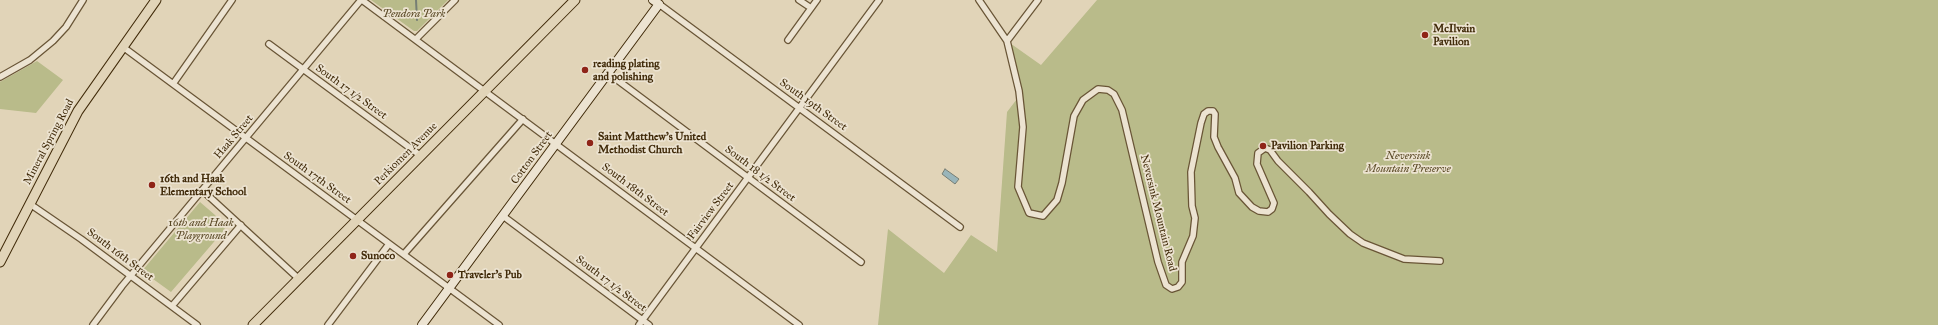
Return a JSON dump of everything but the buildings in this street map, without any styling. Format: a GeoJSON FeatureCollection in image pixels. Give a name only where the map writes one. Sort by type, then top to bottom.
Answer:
{"type":"FeatureCollection","features":[{"type":"Feature","properties":{"kind":"main road","name":"Mineral Spring Road"},"geometry":{"type":"LineString","coordinates":[[0,262],[78,111],[156,0]]}},
{"type":"Feature","properties":{"kind":"main road","name":"Perkiomen Avenue"},"geometry":{"type":"LineString","coordinates":[[253,325],[575,0]]}},
{"type":"Feature","properties":{"kind":"street"},"geometry":{"type":"LineString","coordinates":[[0,77],[30,60],[47,46],[63,30],[83,0]]}},
{"type":"Feature","properties":{"kind":"street"},"geometry":{"type":"LineString","coordinates":[[173,84],[232,0]]}},
{"type":"Feature","properties":{"kind":"street","name":"South 18th Street"},"geometry":{"type":"LineString","coordinates":[[361,0],[557,143],[799,325]]}},
{"type":"Feature","properties":{"kind":"street","name":"Haak Street"},"geometry":{"type":"LineString","coordinates":[[93,325],[131,275],[361,0]]}},
{"type":"Feature","properties":{"kind":"street"},"geometry":{"type":"LineString","coordinates":[[416,39],[455,0]]}},
{"type":"Feature","properties":{"kind":"street"},"geometry":{"type":"LineString","coordinates":[[799,0],[811,8]]}},
{"type":"Feature","properties":{"kind":"street"},"geometry":{"type":"LineString","coordinates":[[788,40],[817,0]]}},
{"type":"Feature","properties":{"kind":"street","name":"Fairview Street"},"geometry":{"type":"LineString","coordinates":[[641,323],[879,0]]}},
{"type":"Feature","properties":{"kind":"street"},"geometry":{"type":"LineString","coordinates":[[979,0],[1007,41],[1038,0]]}},
{"type":"Feature","properties":{"kind":"street","name":"South 19th Street"},"geometry":{"type":"LineString","coordinates":[[656,2],[960,227]]}},
{"type":"Feature","properties":{"kind":"street","name":"Cotton Street"},"geometry":{"type":"LineString","coordinates":[[422,325],[608,74],[656,2]]}},
{"type":"Feature","properties":{"kind":"street","name":"Neversink Mountain Road"},"geometry":{"type":"LineString","coordinates":[[1007,41],[1019,91],[1023,127],[1018,187],[1029,213],[1044,216],[1057,200],[1062,183],[1074,116],[1082,100],[1098,89],[1108,90],[1114,94],[1122,110],[1158,262],[1166,285],[1172,289],[1178,287],[1182,282],[1182,262],[1193,236],[1195,218],[1192,206],[1190,172],[1201,123],[1204,114],[1208,111],[1213,111],[1215,114],[1214,137],[1235,178],[1239,193],[1252,207],[1259,211],[1268,212],[1272,209],[1274,203],[1257,164],[1258,153],[1265,148],[1270,150],[1278,161],[1329,214],[1354,237],[1380,250],[1404,259],[1440,261]]}},
{"type":"Feature","properties":{"kind":"street","name":"South 17 1/2 Street"},"geometry":{"type":"LineString","coordinates":[[269,44],[421,156]]}},
{"type":"Feature","properties":{"kind":"street","name":"South 17th Street"},"geometry":{"type":"LineString","coordinates":[[123,48],[499,325]]}},
{"type":"Feature","properties":{"kind":"street","name":"South 18 1/2 Street"},"geometry":{"type":"LineString","coordinates":[[608,74],[861,262]]}},
{"type":"Feature","properties":{"kind":"street"},"geometry":{"type":"LineString","coordinates":[[404,254],[523,119]]}},
{"type":"Feature","properties":{"kind":"street"},"geometry":{"type":"LineString","coordinates":[[202,190],[299,279]]}},
{"type":"Feature","properties":{"kind":"street","name":"South 16th Street"},"geometry":{"type":"LineString","coordinates":[[30,204],[131,275],[197,325]]}},
{"type":"Feature","properties":{"kind":"street","name":"South 17 1/2 Street"},"geometry":{"type":"LineString","coordinates":[[503,216],[641,323],[649,325]]}},
{"type":"Feature","properties":{"kind":"street"},"geometry":{"type":"LineString","coordinates":[[172,306],[241,225]]}},
{"type":"Feature","properties":{"kind":"street"},"geometry":{"type":"LineString","coordinates":[[328,325],[389,244]]}},
{"type":"Feature","properties":{"kind":"green space","name":"Pendora Park"},"geometry":{"type":"Polygon","coordinates":[[[371,0],[448,0],[417,31],[414,31],[371,0]]]}},
{"type":"Feature","properties":{"kind":"green space","name":"Neversink Mountain Preserve"},"geometry":{"type":"Polygon","coordinates":[[[1097,0],[1938,0],[1938,325],[878,325],[888,229],[944,273],[971,235],[997,252],[1007,112],[1020,95],[1007,41],[1041,65],[1097,0]]]}},
{"type":"Feature","properties":{"kind":"green space"},"geometry":{"type":"Polygon","coordinates":[[[37,61],[63,80],[36,113],[0,109],[0,82],[37,61]]]}},
{"type":"Feature","properties":{"kind":"green space","name":"16th and Haak Playground"},"geometry":{"type":"Polygon","coordinates":[[[200,202],[215,215],[225,229],[171,292],[142,271],[200,202]]]}},
{"type":"Feature","properties":{"kind":"water"},"geometry":{"type":"Polygon","coordinates":[[[945,169],[959,179],[955,184],[942,174],[945,169]]]}},
{"type":"Feature","properties":{"kind":"waterway"},"geometry":{"type":"LineString","coordinates":[[416,0],[417,20]]}},
{"type":"Feature","properties":{"kind":"place","name":"McIlvain Pavilion"},"geometry":{"type":"Point","coordinates":[1425,35]}},
{"type":"Feature","properties":{"kind":"place","name":"reading plating and polishing"},"geometry":{"type":"Point","coordinates":[585,70]}},
{"type":"Feature","properties":{"kind":"place","name":"Saint Matthew's United Methodist Church"},"geometry":{"type":"Point","coordinates":[590,143]}},
{"type":"Feature","properties":{"kind":"place","name":"Pavilion Parking"},"geometry":{"type":"Point","coordinates":[1263,146]}},
{"type":"Feature","properties":{"kind":"place","name":"16th and Haak Elementary School"},"geometry":{"type":"Point","coordinates":[152,185]}},
{"type":"Feature","properties":{"kind":"place","name":"Sunoco"},"geometry":{"type":"Point","coordinates":[353,256]}},
{"type":"Feature","properties":{"kind":"place","name":"Traveler's Pub"},"geometry":{"type":"Point","coordinates":[450,275]}}]}
